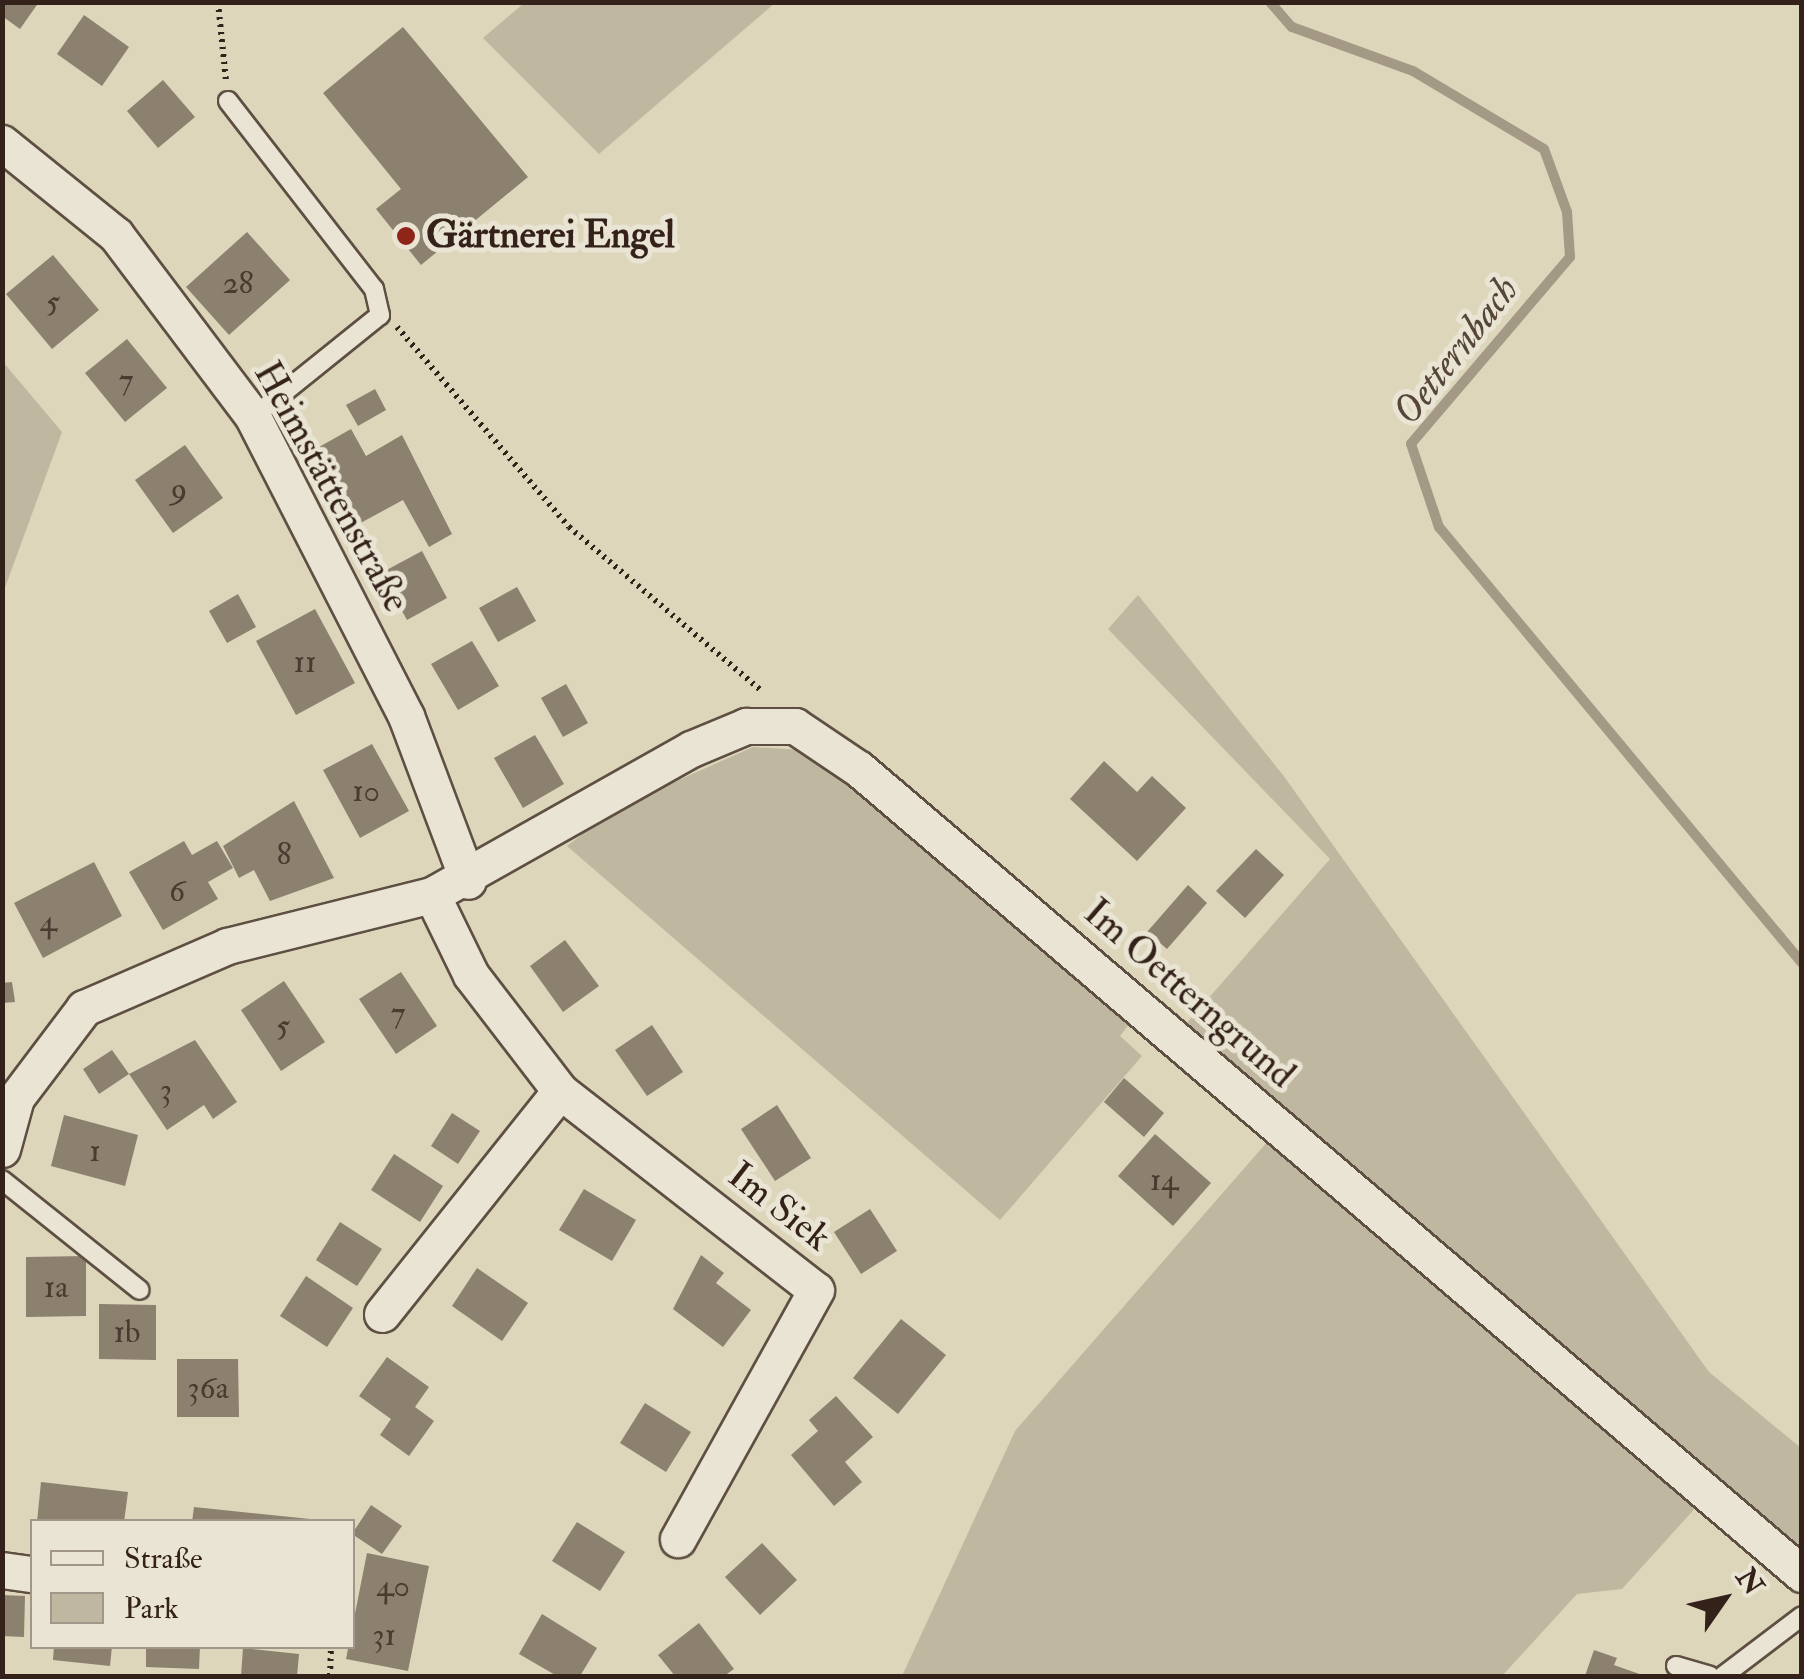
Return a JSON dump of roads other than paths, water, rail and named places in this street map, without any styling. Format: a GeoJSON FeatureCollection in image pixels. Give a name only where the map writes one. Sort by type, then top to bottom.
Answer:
{"type":"FeatureCollection","features":[{"type":"Feature","properties":{"kind":"street","name":"Heimstättenstraße"},"geometry":{"type":"LineString","coordinates":[[2,143],[116,235],[253,417],[406,716],[468,880]]}},
{"type":"Feature","properties":{"kind":"street","name":"Im Oetterngrund"},"geometry":{"type":"LineString","coordinates":[[468,880],[691,749],[746,726],[795,726],[860,768],[1802,1574]]}},
{"type":"Feature","properties":{"kind":"street"},"geometry":{"type":"LineString","coordinates":[[2,1149],[16,1098],[84,1008],[226,946],[432,895],[468,880]]}},
{"type":"Feature","properties":{"kind":"street","name":"Im Siek"},"geometry":{"type":"LineString","coordinates":[[432,895],[471,974],[560,1091],[816,1290],[678,1539]]}},
{"type":"Feature","properties":{"kind":"street"},"geometry":{"type":"LineString","coordinates":[[382,1314],[560,1091]]}},
{"type":"Feature","properties":{"kind":"street"},"geometry":{"type":"LineString","coordinates":[[2,1570],[30,1574]]}},
{"type":"Feature","properties":{"kind":"lane"},"geometry":{"type":"LineString","coordinates":[[228,101],[374,289],[380,315],[253,417]]}},
{"type":"Feature","properties":{"kind":"lane"},"geometry":{"type":"LineString","coordinates":[[2,1180],[140,1290]]}},
{"type":"Feature","properties":{"kind":"lane"},"geometry":{"type":"LineString","coordinates":[[1723,1676],[1802,1616]]}},
{"type":"Feature","properties":{"kind":"lane"},"geometry":{"type":"LineString","coordinates":[[1676,1666],[1710,1676]]}},
{"type":"Feature","properties":{"kind":"waterway","name":"Oetternbach"},"geometry":{"type":"LineString","coordinates":[[1270,2],[1292,27],[1413,71],[1544,149],[1567,212],[1570,257],[1411,444],[1439,527],[1802,963]]}},
{"type":"Feature","properties":{"kind":"place","name":"Gärtnerei Engel"},"geometry":{"type":"Point","coordinates":[406,236]}}]}
